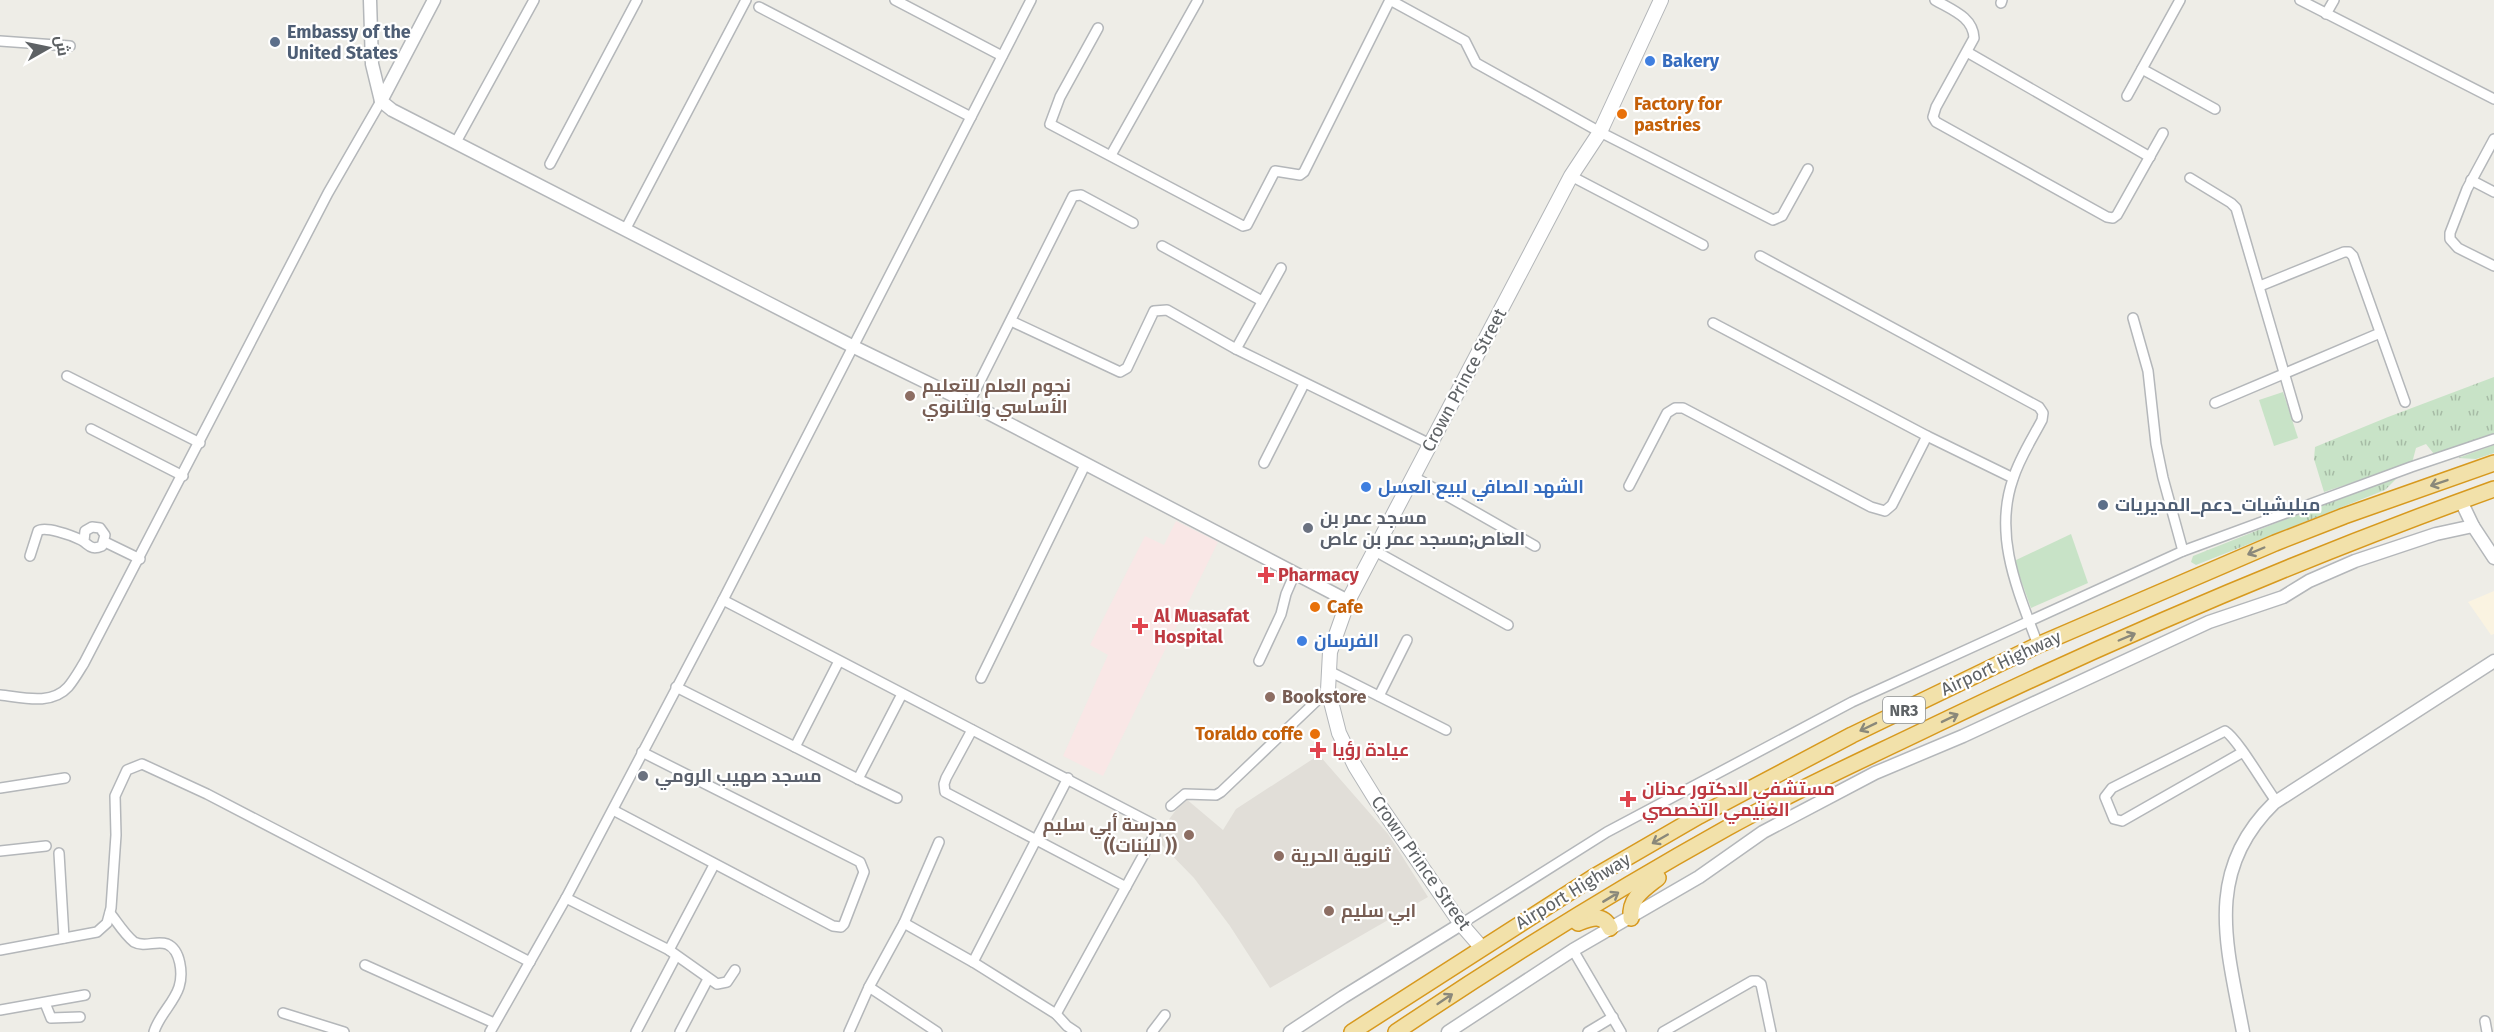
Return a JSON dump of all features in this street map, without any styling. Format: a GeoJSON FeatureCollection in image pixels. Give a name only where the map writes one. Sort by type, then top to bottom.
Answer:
{"type":"FeatureCollection","features":[{"type":"Feature","properties":{"kind":"highway","name":"Airport Highway"},"geometry":{"type":"LineString","coordinates":[[1352,1032],[1481,947],[1592,878],[1699,816],[1852,735],[2038,645],[2334,520],[2494,463]]}},
{"type":"Feature","properties":{"kind":"highway","name":"Airport Highway"},"geometry":{"type":"LineString","coordinates":[[1396,1032],[1488,970],[1728,828],[1902,741],[2058,666],[2339,548],[2494,489]]}},
{"type":"Feature","properties":{"kind":"highway"},"geometry":{"type":"LineString","coordinates":[[1631,918],[1631,908],[1638,894],[1704,842]]}},
{"type":"Feature","properties":{"kind":"highway"},"geometry":{"type":"LineString","coordinates":[[1552,932],[1595,917],[1606,920],[1611,928]]}},
{"type":"Feature","properties":{"kind":"main road","name":"Crown Prince Street"},"geometry":{"type":"LineString","coordinates":[[1481,947],[1461,924],[1355,766],[1339,733],[1328,690],[1330,652],[1348,601],[1571,176],[1600,132],[1661,0]]}},
{"type":"Feature","properties":{"kind":"street"},"geometry":{"type":"LineString","coordinates":[[370,0],[372,64],[381,101],[392,110],[854,347],[969,402],[1085,465],[1348,601]]}},
{"type":"Feature","properties":{"kind":"street"},"geometry":{"type":"LineString","coordinates":[[0,695],[37,699],[67,689],[104,628],[328,193],[381,101],[434,0]]}},
{"type":"Feature","properties":{"kind":"street"},"geometry":{"type":"LineString","coordinates":[[456,142],[534,0]]}},
{"type":"Feature","properties":{"kind":"street"},"geometry":{"type":"LineString","coordinates":[[550,164],[637,0]]}},
{"type":"Feature","properties":{"kind":"street"},"geometry":{"type":"LineString","coordinates":[[624,230],[746,0]]}},
{"type":"Feature","properties":{"kind":"street"},"geometry":{"type":"LineString","coordinates":[[895,0],[1002,56]]}},
{"type":"Feature","properties":{"kind":"street"},"geometry":{"type":"LineString","coordinates":[[365,965],[492,1028],[613,810],[854,347],[1031,0]]}},
{"type":"Feature","properties":{"kind":"street"},"geometry":{"type":"LineString","coordinates":[[1111,155],[1198,0]]}},
{"type":"Feature","properties":{"kind":"street"},"geometry":{"type":"LineString","coordinates":[[1098,28],[1050,124],[1243,226],[1247,225],[1275,171],[1294,175],[1304,172],[1390,0],[1465,41],[1476,63],[1600,132],[1773,220],[1782,216],[1808,169]]}},
{"type":"Feature","properties":{"kind":"street"},"geometry":{"type":"LineString","coordinates":[[1935,0],[1968,20],[1973,28],[1974,38],[1936,107],[1933,117],[1936,122],[2107,217],[2113,218],[2117,215],[2163,133]]}},
{"type":"Feature","properties":{"kind":"street"},"geometry":{"type":"LineString","coordinates":[[2127,96],[2180,0]]}},
{"type":"Feature","properties":{"kind":"street"},"geometry":{"type":"LineString","coordinates":[[2300,0],[2494,99]]}},
{"type":"Feature","properties":{"kind":"street"},"geometry":{"type":"LineString","coordinates":[[2326,14],[2334,0]]}},
{"type":"Feature","properties":{"kind":"street"},"geometry":{"type":"LineString","coordinates":[[759,7],[971,117]]}},
{"type":"Feature","properties":{"kind":"street"},"geometry":{"type":"LineString","coordinates":[[0,41],[70,46]]}},
{"type":"Feature","properties":{"kind":"street"},"geometry":{"type":"LineString","coordinates":[[1967,52],[2150,157]]}},
{"type":"Feature","properties":{"kind":"street"},"geometry":{"type":"LineString","coordinates":[[2142,69],[2215,109]]}},
{"type":"Feature","properties":{"kind":"street"},"geometry":{"type":"LineString","coordinates":[[2494,139],[2472,180],[2450,233],[2450,239],[2458,248],[2494,266]]}},
{"type":"Feature","properties":{"kind":"street"},"geometry":{"type":"LineString","coordinates":[[1571,176],[1703,245]]}},
{"type":"Feature","properties":{"kind":"street"},"geometry":{"type":"LineString","coordinates":[[2190,178],[2234,206],[2260,286],[2297,417]]}},
{"type":"Feature","properties":{"kind":"street"},"geometry":{"type":"LineString","coordinates":[[2472,180],[2494,192]]}},
{"type":"Feature","properties":{"kind":"street"},"geometry":{"type":"LineString","coordinates":[[969,402],[1073,196],[1082,195],[1133,223]]}},
{"type":"Feature","properties":{"kind":"street"},"geometry":{"type":"LineString","coordinates":[[1162,246],[1262,301]]}},
{"type":"Feature","properties":{"kind":"street"},"geometry":{"type":"LineString","coordinates":[[2260,286],[2349,252],[2353,256],[2405,402]]}},
{"type":"Feature","properties":{"kind":"street"},"geometry":{"type":"LineString","coordinates":[[1760,256],[2039,407],[2043,413],[2042,420],[2013,478],[2006,518],[2005,540],[2017,588],[2038,645]]}},
{"type":"Feature","properties":{"kind":"street"},"geometry":{"type":"LineString","coordinates":[[1236,350],[1281,268]]}},
{"type":"Feature","properties":{"kind":"street"},"geometry":{"type":"LineString","coordinates":[[1011,321],[1120,372],[1127,368],[1154,311],[1167,310],[1236,350],[1430,444]]}},
{"type":"Feature","properties":{"kind":"street"},"geometry":{"type":"LineString","coordinates":[[2133,318],[2148,371],[2156,444],[2163,478],[2183,551]]}},
{"type":"Feature","properties":{"kind":"street"},"geometry":{"type":"LineString","coordinates":[[1713,322],[1927,436],[2013,478]]}},
{"type":"Feature","properties":{"kind":"street"},"geometry":{"type":"LineString","coordinates":[[2215,403],[2380,333]]}},
{"type":"Feature","properties":{"kind":"street"},"geometry":{"type":"LineString","coordinates":[[67,376],[200,443]]}},
{"type":"Feature","properties":{"kind":"street"},"geometry":{"type":"LineString","coordinates":[[1264,463],[1304,384]]}},
{"type":"Feature","properties":{"kind":"street"},"geometry":{"type":"LineString","coordinates":[[1629,486],[1668,413],[1675,408],[1683,408],[1870,507],[1885,511],[1892,506],[1927,436]]}},
{"type":"Feature","properties":{"kind":"street"},"geometry":{"type":"LineString","coordinates":[[91,429],[183,476]]}},
{"type":"Feature","properties":{"kind":"street"},"geometry":{"type":"LineString","coordinates":[[1290,1032],[1607,832],[1852,702],[2183,551],[2494,439]]}},
{"type":"Feature","properties":{"kind":"street"},"geometry":{"type":"LineString","coordinates":[[981,678],[1085,465]]}},
{"type":"Feature","properties":{"kind":"street"},"geometry":{"type":"LineString","coordinates":[[1414,477],[1535,546]]}},
{"type":"Feature","properties":{"kind":"street"},"geometry":{"type":"LineString","coordinates":[[2461,501],[2473,526],[2494,558]]}},
{"type":"Feature","properties":{"kind":"street"},"geometry":{"type":"LineString","coordinates":[[1453,1031],[1573,950],[1699,877],[1763,832],[1875,773],[1963,736],[2210,622],[2283,597],[2308,582],[2355,561],[2436,534],[2473,526]]}},
{"type":"Feature","properties":{"kind":"street"},"geometry":{"type":"LineString","coordinates":[[94,527],[105,532],[105,542],[100,547],[87,546],[84,541],[85,531],[94,527]]}},
{"type":"Feature","properties":{"kind":"street"},"geometry":{"type":"LineString","coordinates":[[30,556],[41,528],[48,528],[84,541]]}},
{"type":"Feature","properties":{"kind":"street"},"geometry":{"type":"LineString","coordinates":[[105,542],[140,559]]}},
{"type":"Feature","properties":{"kind":"street"},"geometry":{"type":"LineString","coordinates":[[1374,551],[1508,625]]}},
{"type":"Feature","properties":{"kind":"street"},"geometry":{"type":"LineString","coordinates":[[1259,661],[1281,614],[1295,573]]}},
{"type":"Feature","properties":{"kind":"street"},"geometry":{"type":"LineString","coordinates":[[723,600],[1153,824],[1155,834],[1056,1014]]}},
{"type":"Feature","properties":{"kind":"street"},"geometry":{"type":"LineString","coordinates":[[1379,696],[1407,640]]}},
{"type":"Feature","properties":{"kind":"street"},"geometry":{"type":"LineString","coordinates":[[795,747],[839,661]]}},
{"type":"Feature","properties":{"kind":"street"},"geometry":{"type":"LineString","coordinates":[[2243,1032],[2228,951],[2225,912],[2227,884],[2244,837],[2257,819],[2277,801],[2494,661]]}},
{"type":"Feature","properties":{"kind":"street"},"geometry":{"type":"LineString","coordinates":[[1329,671],[1446,730]]}},
{"type":"Feature","properties":{"kind":"street"},"geometry":{"type":"LineString","coordinates":[[676,687],[897,798]]}},
{"type":"Feature","properties":{"kind":"street"},"geometry":{"type":"LineString","coordinates":[[1171,806],[1185,794],[1216,795],[1221,792],[1328,690]]}},
{"type":"Feature","properties":{"kind":"street"},"geometry":{"type":"LineString","coordinates":[[858,779],[902,694]]}},
{"type":"Feature","properties":{"kind":"street"},"geometry":{"type":"LineString","coordinates":[[972,730],[946,778],[945,792],[1126,887]]}},
{"type":"Feature","properties":{"kind":"street"},"geometry":{"type":"LineString","coordinates":[[2243,752],[2122,821],[2114,819],[2106,797],[2112,788],[2225,731],[2230,734],[2243,752],[2261,781],[2277,801]]}},
{"type":"Feature","properties":{"kind":"street"},"geometry":{"type":"LineString","coordinates":[[613,810],[714,865],[833,926],[840,927],[864,872],[857,860],[642,752]]}},
{"type":"Feature","properties":{"kind":"street"},"geometry":{"type":"LineString","coordinates":[[0,950],[97,932],[107,923],[110,913],[116,835],[115,796],[127,770],[142,764],[207,794],[530,962]]}},
{"type":"Feature","properties":{"kind":"street"},"geometry":{"type":"LineString","coordinates":[[0,788],[65,778]]}},
{"type":"Feature","properties":{"kind":"street"},"geometry":{"type":"LineString","coordinates":[[973,962],[1068,778]]}},
{"type":"Feature","properties":{"kind":"street"},"geometry":{"type":"LineString","coordinates":[[849,1032],[869,987],[904,923],[939,842]]}},
{"type":"Feature","properties":{"kind":"street"},"geometry":{"type":"LineString","coordinates":[[0,850],[46,846]]}},
{"type":"Feature","properties":{"kind":"street"},"geometry":{"type":"LineString","coordinates":[[59,853],[64,938]]}},
{"type":"Feature","properties":{"kind":"street"},"geometry":{"type":"LineString","coordinates":[[636,1032],[714,865]]}},
{"type":"Feature","properties":{"kind":"street"},"geometry":{"type":"LineString","coordinates":[[566,897],[672,953],[717,984],[724,984],[735,970]]}},
{"type":"Feature","properties":{"kind":"street"},"geometry":{"type":"LineString","coordinates":[[110,913],[132,940],[141,945],[165,944],[173,949],[178,958],[181,971],[179,986],[160,1015],[154,1032]]}},
{"type":"Feature","properties":{"kind":"street"},"geometry":{"type":"LineString","coordinates":[[904,923],[973,962],[1056,1014],[1063,1029],[1076,1032]]}},
{"type":"Feature","properties":{"kind":"street"},"geometry":{"type":"LineString","coordinates":[[1573,950],[1621,1032]]}},
{"type":"Feature","properties":{"kind":"street"},"geometry":{"type":"LineString","coordinates":[[680,1032],[708,979]]}},
{"type":"Feature","properties":{"kind":"street"},"geometry":{"type":"LineString","coordinates":[[1664,1032],[1752,981],[1761,984],[1770,1032]]}},
{"type":"Feature","properties":{"kind":"street"},"geometry":{"type":"LineString","coordinates":[[869,987],[937,1032]]}},
{"type":"Feature","properties":{"kind":"street"},"geometry":{"type":"LineString","coordinates":[[0,1010],[85,995]]}},
{"type":"Feature","properties":{"kind":"street"},"geometry":{"type":"LineString","coordinates":[[45,1003],[51,1018],[80,1017]]}},
{"type":"Feature","properties":{"kind":"street"},"geometry":{"type":"LineString","coordinates":[[284,1013],[344,1032]]}},
{"type":"Feature","properties":{"kind":"street"},"geometry":{"type":"LineString","coordinates":[[1152,1032],[1165,1015]]}},
{"type":"Feature","properties":{"kind":"street"},"geometry":{"type":"LineString","coordinates":[[1588,1032],[1613,1017]]}},
{"type":"Feature","properties":{"kind":"street"},"geometry":{"type":"LineString","coordinates":[[2485,1021],[2487,1032]]}},
{"type":"Feature","properties":{"kind":"shaded area"},"geometry":{"type":"Polygon","coordinates":[[[1176,521],[1218,542],[1103,776],[1063,756],[1108,655],[1090,645],[1145,536],[1164,545],[1176,521]]]}},
{"type":"Feature","properties":{"kind":"shaded area"},"geometry":{"type":"Polygon","coordinates":[[[2494,591],[2494,634],[2491,635],[2468,602],[2494,591]]]}},
{"type":"Feature","properties":{"kind":"shaded area"},"geometry":{"type":"Polygon","coordinates":[[[1319,755],[1388,834],[1428,897],[1270,988],[1230,926],[1194,878],[1155,838],[1185,798],[1223,830],[1236,809],[1319,755]]]}},
{"type":"Feature","properties":{"kind":"green space"},"geometry":{"type":"Polygon","coordinates":[[[2494,377],[2494,435],[2439,454],[2434,454],[2426,444],[2416,448],[2412,463],[2324,492],[2314,459],[2315,447],[2494,377]]]}},
{"type":"Feature","properties":{"kind":"green space"},"geometry":{"type":"Polygon","coordinates":[[[2283,392],[2298,438],[2274,446],[2259,400],[2283,392]]]}},
{"type":"Feature","properties":{"kind":"green space"},"geometry":{"type":"Polygon","coordinates":[[[2494,445],[2494,453],[2476,459],[2458,458],[2494,445]]]}},
{"type":"Feature","properties":{"kind":"green space"},"geometry":{"type":"Polygon","coordinates":[[[2398,477],[2385,490],[2196,565],[2191,562],[2193,556],[2398,477]]]}},
{"type":"Feature","properties":{"kind":"green space"},"geometry":{"type":"Polygon","coordinates":[[[2071,534],[2088,583],[2031,608],[2014,561],[2071,534]]]}},
{"type":"Feature","properties":{"kind":"place","name":"Embassy of the United States"},"geometry":{"type":"Point","coordinates":[275,42]}},
{"type":"Feature","properties":{"kind":"place","name":"Bakery"},"geometry":{"type":"Point","coordinates":[1650,61]}},
{"type":"Feature","properties":{"kind":"place","name":"Factory for pastries"},"geometry":{"type":"Point","coordinates":[1622,114]}},
{"type":"Feature","properties":{"kind":"place","name":"نجوم العلم للتعليم الأساسي والثانوي"},"geometry":{"type":"Point","coordinates":[910,396]}},
{"type":"Feature","properties":{"kind":"place","name":"الشهد الصافي لبيع العسل"},"geometry":{"type":"Point","coordinates":[1366,487]}},
{"type":"Feature","properties":{"kind":"place","name":"ميليشيات_دعم_المديريات"},"geometry":{"type":"Point","coordinates":[2103,505]}},
{"type":"Feature","properties":{"kind":"place","name":"مسجد عمر بن العاص;مسجد عمر بن عاص"},"geometry":{"type":"Point","coordinates":[1308,528]}},
{"type":"Feature","properties":{"kind":"place","name":"Pharmacy"},"geometry":{"type":"Point","coordinates":[1266,575]}},
{"type":"Feature","properties":{"kind":"place","name":"Cafe"},"geometry":{"type":"Point","coordinates":[1315,607]}},
{"type":"Feature","properties":{"kind":"place","name":"Al Muasafat Hospital"},"geometry":{"type":"Point","coordinates":[1140,626]}},
{"type":"Feature","properties":{"kind":"place","name":"الفرسان"},"geometry":{"type":"Point","coordinates":[1302,641]}},
{"type":"Feature","properties":{"kind":"place","name":"Bookstore"},"geometry":{"type":"Point","coordinates":[1270,697]}},
{"type":"Feature","properties":{"kind":"place","name":"Toraldo coffe"},"geometry":{"type":"Point","coordinates":[1315,734]}},
{"type":"Feature","properties":{"kind":"place","name":"عيادة رؤيا"},"geometry":{"type":"Point","coordinates":[1318,750]}},
{"type":"Feature","properties":{"kind":"place","name":"مسجد صهيب الرومي"},"geometry":{"type":"Point","coordinates":[643,776]}},
{"type":"Feature","properties":{"kind":"place","name":"مستشفي الدكتور عدنان الغنيمي التخصصي"},"geometry":{"type":"Point","coordinates":[1628,799]}},
{"type":"Feature","properties":{"kind":"place","name":"مدرسة أبي سليم ((للبنات ))"},"geometry":{"type":"Point","coordinates":[1189,835]}},
{"type":"Feature","properties":{"kind":"place","name":"ثانوية الحرية"},"geometry":{"type":"Point","coordinates":[1279,856]}},
{"type":"Feature","properties":{"kind":"place","name":"ابي سليم"},"geometry":{"type":"Point","coordinates":[1329,911]}}]}
